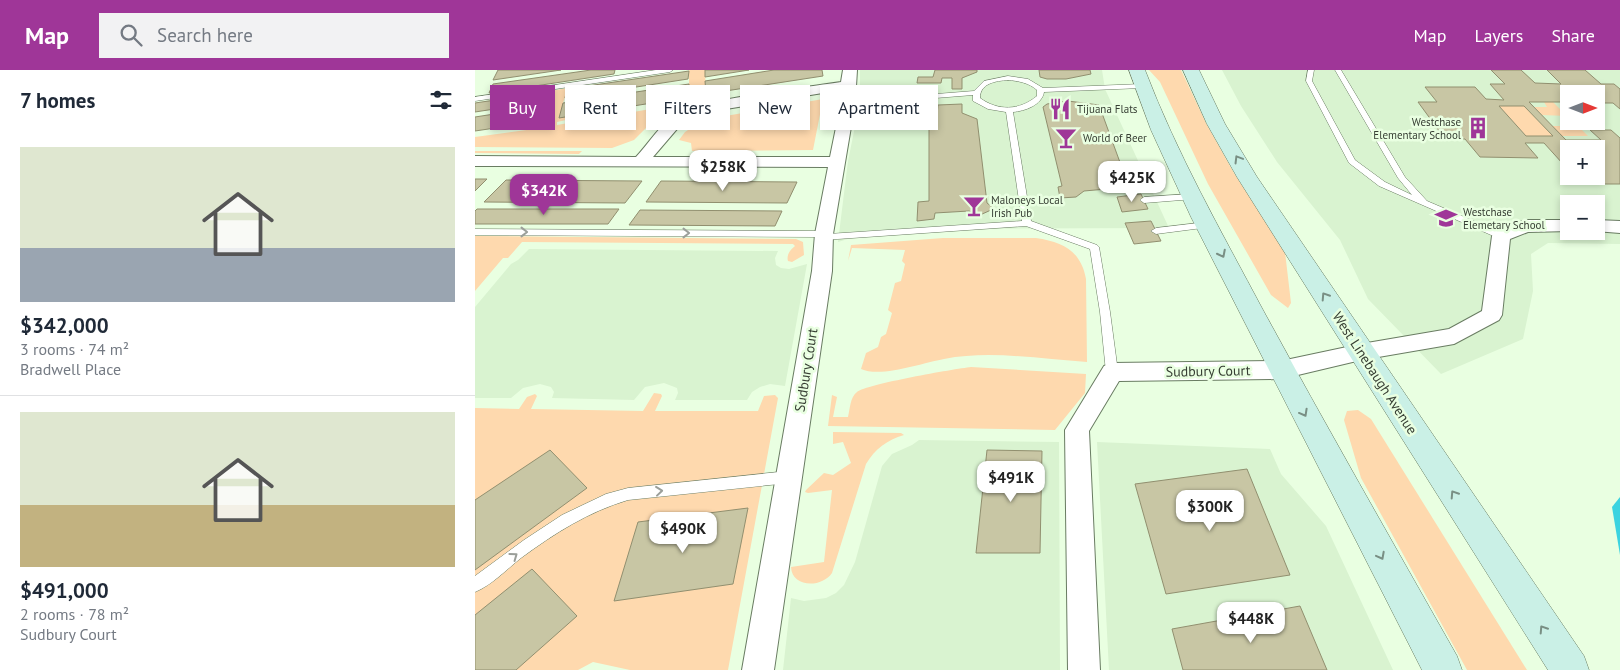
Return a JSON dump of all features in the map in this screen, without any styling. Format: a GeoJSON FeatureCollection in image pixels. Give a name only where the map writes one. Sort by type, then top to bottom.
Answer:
{"type":"FeatureCollection","features":[{"type":"Feature","properties":{"kind":"main road","name":"West Linebaugh Avenue"},"geometry":{"type":"LineString","coordinates":[[1191,70],[1205,104],[1256,189],[1570,670]]}},
{"type":"Feature","properties":{"kind":"main road"},"geometry":{"type":"LineString","coordinates":[[1140,78],[1174,163],[1191,197],[1281,370],[1443,670]]}},
{"type":"Feature","properties":{"kind":"street"},"geometry":{"type":"LineString","coordinates":[[641,161],[678,119],[690,113],[713,107],[820,90]]}},
{"type":"Feature","properties":{"kind":"street","name":"Sudbury Court"},"geometry":{"type":"LineString","coordinates":[[759,670],[822,272],[823,235],[841,130]]}},
{"type":"Feature","properties":{"kind":"street"},"geometry":{"type":"LineString","coordinates":[[475,161],[836,162]]}},
{"type":"Feature","properties":{"kind":"street"},"geometry":{"type":"LineString","coordinates":[[1501,236],[1525,226],[1560,226]]}},
{"type":"Feature","properties":{"kind":"street"},"geometry":{"type":"LineString","coordinates":[[1605,226],[1620,226]]}},
{"type":"Feature","properties":{"kind":"street","name":"Sudbury Court"},"geometry":{"type":"LineString","coordinates":[[1112,372],[1281,370],[1361,352],[1454,336],[1492,315],[1501,236]]}},
{"type":"Feature","properties":{"kind":"street"},"geometry":{"type":"LineString","coordinates":[[1084,670],[1077,430],[1112,372]]}},
{"type":"Feature","properties":{"kind":"lane"},"geometry":{"type":"LineString","coordinates":[[475,99],[671,70]]}},
{"type":"Feature","properties":{"kind":"lane"},"geometry":{"type":"LineString","coordinates":[[1311,70],[1309,81],[1352,161],[1381,184],[1501,236]]}},
{"type":"Feature","properties":{"kind":"lane"},"geometry":{"type":"LineString","coordinates":[[1338,70],[1403,178],[1424,203]]}},
{"type":"Feature","properties":{"kind":"lane"},"geometry":{"type":"LineString","coordinates":[[1041,90],[1040,98],[1035,103],[1021,109],[1009,110],[984,106],[976,99],[975,93],[979,87],[1008,74],[1029,81],[1041,90],[1140,78]]}},
{"type":"Feature","properties":{"kind":"lane"},"geometry":{"type":"LineString","coordinates":[[938,91],[975,93]]}},
{"type":"Feature","properties":{"kind":"lane"},"geometry":{"type":"LineString","coordinates":[[1009,110],[1027,223]]}},
{"type":"Feature","properties":{"kind":"lane"},"geometry":{"type":"LineString","coordinates":[[1144,200],[1191,197]]}},
{"type":"Feature","properties":{"kind":"lane"},"geometry":{"type":"LineString","coordinates":[[475,232],[823,235],[1027,223],[1094,247],[1105,312],[1112,372]]}},
{"type":"Feature","properties":{"kind":"lane"},"geometry":{"type":"LineString","coordinates":[[1156,231],[1207,225]]}},
{"type":"Feature","properties":{"kind":"lane"},"geometry":{"type":"LineString","coordinates":[[475,585],[577,512],[609,498],[628,494],[789,477]]}},
{"type":"Feature","properties":{"kind":"shaded area"},"geometry":{"type":"Polygon","coordinates":[[[689,70],[705,70],[706,85],[689,85],[689,70]]]}},
{"type":"Feature","properties":{"kind":"shaded area"},"geometry":{"type":"Polygon","coordinates":[[[860,70],[1102,70],[1105,89],[1169,228],[917,229],[916,232],[851,238],[838,242],[848,161],[854,130],[938,130],[938,85],[860,85],[860,70]]]}},
{"type":"Feature","properties":{"kind":"shaded area"},"geometry":{"type":"Polygon","coordinates":[[[1149,70],[1181,70],[1206,123],[1234,173],[1285,252],[1291,303],[1288,308],[1271,295],[1208,184],[1160,82],[1149,70]]]}},
{"type":"Feature","properties":{"kind":"shaded area","name":"Westchase Elemetary School"},"geometry":{"type":"Polygon","coordinates":[[[1222,70],[1620,70],[1620,244],[1548,243],[1531,254],[1533,291],[1523,339],[1441,374],[1368,299],[1340,240],[1277,162],[1241,106],[1222,70]]]}},
{"type":"Feature","properties":{"kind":"shaded area"},"geometry":{"type":"Polygon","coordinates":[[[565,88],[563,103],[565,120],[557,122],[557,125],[565,124],[565,130],[636,130],[636,112],[646,110],[646,128],[634,140],[612,148],[475,147],[475,137],[526,130],[555,130],[555,90],[565,88]]]}},
{"type":"Feature","properties":{"kind":"shaded area"},"geometry":{"type":"Polygon","coordinates":[[[820,100],[820,114],[813,150],[692,151],[691,143],[679,140],[688,130],[730,130],[730,115],[740,114],[740,130],[810,130],[810,101],[820,100]]]}},
{"type":"Feature","properties":{"kind":"shaded area"},"geometry":{"type":"Polygon","coordinates":[[[1544,102],[1553,102],[1560,109],[1560,116],[1542,115],[1534,107],[1547,107],[1544,102]]]}},
{"type":"Feature","properties":{"kind":"shaded area"},"geometry":{"type":"Polygon","coordinates":[[[1499,106],[1524,106],[1553,136],[1526,136],[1499,106]]]}},
{"type":"Feature","properties":{"kind":"shaded area"},"geometry":{"type":"Polygon","coordinates":[[[1552,126],[1560,126],[1560,130],[1582,130],[1588,136],[1562,136],[1552,126]]]}},
{"type":"Feature","properties":{"kind":"shaded area"},"geometry":{"type":"Polygon","coordinates":[[[475,151],[582,151],[579,154],[475,153],[475,151]]]}},
{"type":"Feature","properties":{"kind":"shaded area"},"geometry":{"type":"Polygon","coordinates":[[[475,236],[796,239],[803,242],[804,255],[792,262],[788,261],[788,254],[795,246],[793,244],[522,242],[508,258],[503,258],[475,291],[475,236]]]}},
{"type":"Feature","properties":{"kind":"shaded area"},"geometry":{"type":"Polygon","coordinates":[[[943,238],[1036,238],[1062,245],[1075,255],[1084,269],[1086,279],[1087,362],[979,355],[944,359],[890,371],[879,372],[861,369],[866,353],[878,347],[881,337],[886,334],[892,313],[888,310],[895,283],[901,281],[905,264],[902,261],[905,250],[852,248],[848,261],[851,245],[943,238]]]}},
{"type":"Feature","properties":{"kind":"shaded area"},"geometry":{"type":"Polygon","coordinates":[[[529,249],[778,251],[775,258],[776,265],[781,268],[789,269],[807,264],[785,386],[770,384],[760,387],[752,392],[747,400],[675,400],[678,393],[677,388],[664,383],[645,387],[634,400],[552,398],[554,392],[551,387],[540,384],[523,388],[511,398],[475,398],[475,307],[511,264],[529,249]]]}},
{"type":"Feature","properties":{"kind":"shaded area"},"geometry":{"type":"Polygon","coordinates":[[[971,367],[1086,374],[1085,393],[1055,430],[828,426],[832,395],[837,397],[833,417],[848,417],[853,397],[857,392],[864,389],[911,377],[971,367]]]}},
{"type":"Feature","properties":{"kind":"shaded area"},"geometry":{"type":"Polygon","coordinates":[[[654,393],[661,394],[662,396],[655,411],[758,411],[764,396],[775,395],[778,398],[728,670],[630,670],[593,662],[578,670],[475,670],[475,408],[519,409],[527,397],[535,394],[537,396],[531,409],[643,411],[654,393]]]}},
{"type":"Feature","properties":{"kind":"shaded area"},"geometry":{"type":"Polygon","coordinates":[[[1358,410],[1371,419],[1527,670],[1467,670],[1361,478],[1344,420],[1347,411],[1358,410]]]}},
{"type":"Feature","properties":{"kind":"shaded area"},"geometry":{"type":"Polygon","coordinates":[[[833,432],[901,433],[904,435],[882,446],[866,464],[832,573],[822,581],[808,584],[796,579],[791,567],[824,562],[832,490],[805,492],[824,473],[833,475],[851,463],[843,442],[833,444],[833,432]]]}},
{"type":"Feature","properties":{"kind":"shaded area"},"geometry":{"type":"Polygon","coordinates":[[[919,440],[1059,442],[1060,670],[783,670],[791,598],[804,601],[826,598],[836,593],[844,585],[855,562],[882,466],[892,454],[919,440]]]}},
{"type":"Feature","properties":{"kind":"shaded area"},"geometry":{"type":"Polygon","coordinates":[[[1097,442],[1270,449],[1281,474],[1326,526],[1393,670],[1109,670],[1097,442]]]}},
{"type":"Feature","properties":{"kind":"water"},"geometry":{"type":"Polygon","coordinates":[[[1620,497],[1620,555],[1612,507],[1620,497]]]}},
{"type":"Feature","properties":{"kind":"building"},"geometry":{"type":"Polygon","coordinates":[[[498,70],[561,70],[493,80],[498,70]]]}},
{"type":"Feature","properties":{"kind":"building"},"geometry":{"type":"Polygon","coordinates":[[[591,70],[615,70],[614,74],[542,85],[493,84],[591,70]]]}},
{"type":"Feature","properties":{"kind":"building"},"geometry":{"type":"Polygon","coordinates":[[[705,70],[749,70],[705,77],[705,70]]]}},
{"type":"Feature","properties":{"kind":"building"},"geometry":{"type":"Polygon","coordinates":[[[774,70],[822,70],[823,76],[764,85],[740,85],[740,89],[730,90],[730,85],[705,85],[705,81],[774,70]]]}},
{"type":"Feature","properties":{"kind":"building"},"geometry":{"type":"Polygon","coordinates":[[[935,70],[977,70],[977,72],[962,78],[962,89],[952,89],[952,78],[942,78],[941,83],[917,83],[918,77],[933,77],[935,70]]]}},
{"type":"Feature","properties":{"kind":"building"},"geometry":{"type":"Polygon","coordinates":[[[1039,70],[1090,70],[1091,74],[1066,79],[1047,79],[1040,77],[1039,70]]]}},
{"type":"Feature","properties":{"kind":"building","name":"Westchase Elementary School"},"geometry":{"type":"Polygon","coordinates":[[[1491,70],[1521,70],[1535,83],[1561,84],[1547,70],[1585,70],[1601,84],[1614,84],[1620,89],[1620,109],[1613,103],[1605,103],[1605,85],[1560,85],[1560,102],[1529,102],[1566,140],[1560,140],[1560,161],[1544,143],[1525,143],[1538,158],[1480,157],[1465,139],[1445,139],[1418,102],[1437,102],[1425,87],[1475,87],[1486,99],[1504,100],[1490,84],[1505,84],[1491,70]],[[1499,106],[1526,136],[1553,136],[1524,106],[1499,106]]]}},
{"type":"Feature","properties":{"kind":"building"},"geometry":{"type":"Polygon","coordinates":[[[689,71],[688,79],[636,87],[636,85],[594,85],[689,71]]]}},
{"type":"Feature","properties":{"kind":"building"},"geometry":{"type":"Polygon","coordinates":[[[646,90],[646,104],[636,106],[636,92],[646,90]]]}},
{"type":"Feature","properties":{"kind":"building"},"geometry":{"type":"Polygon","coordinates":[[[490,101],[490,110],[475,112],[475,103],[490,101]]]}},
{"type":"Feature","properties":{"kind":"building"},"geometry":{"type":"Polygon","coordinates":[[[1068,101],[1099,105],[1129,187],[1084,191],[1076,197],[1060,198],[1058,187],[1062,186],[1043,107],[1047,104],[1068,101]]]}},
{"type":"Feature","properties":{"kind":"building"},"geometry":{"type":"Polygon","coordinates":[[[563,103],[565,103],[565,117],[559,118],[563,103]]]}},
{"type":"Feature","properties":{"kind":"building"},"geometry":{"type":"Polygon","coordinates":[[[962,104],[962,113],[977,119],[987,203],[992,207],[991,210],[980,215],[969,211],[935,213],[934,219],[917,221],[918,202],[929,201],[929,130],[938,130],[938,105],[962,104]]]}},
{"type":"Feature","properties":{"kind":"building"},"geometry":{"type":"Polygon","coordinates":[[[490,115],[490,129],[475,131],[475,117],[490,115]]]}},
{"type":"Feature","properties":{"kind":"building","name":"Westchase Elementary School"},"geometry":{"type":"Polygon","coordinates":[[[1590,130],[1611,130],[1620,138],[1620,184],[1605,184],[1605,140],[1601,140],[1590,130]]]}},
{"type":"Feature","properties":{"kind":"building"},"geometry":{"type":"Polygon","coordinates":[[[475,179],[487,179],[475,191],[475,179]]]}},
{"type":"Feature","properties":{"kind":"building"},"geometry":{"type":"Polygon","coordinates":[[[506,180],[642,181],[625,203],[484,202],[506,180]]]}},
{"type":"Feature","properties":{"kind":"building"},"geometry":{"type":"Polygon","coordinates":[[[661,181],[797,182],[787,203],[646,202],[661,181]]]}},
{"type":"Feature","properties":{"kind":"building"},"geometry":{"type":"Polygon","coordinates":[[[1141,194],[1148,209],[1122,212],[1117,197],[1141,194]]]}},
{"type":"Feature","properties":{"kind":"building"},"geometry":{"type":"Polygon","coordinates":[[[477,209],[619,209],[608,224],[475,224],[475,211],[477,209]]]}},
{"type":"Feature","properties":{"kind":"building"},"geometry":{"type":"Polygon","coordinates":[[[640,210],[782,211],[775,226],[629,225],[640,210]]]}},
{"type":"Feature","properties":{"kind":"building"},"geometry":{"type":"Polygon","coordinates":[[[1151,221],[1161,241],[1134,244],[1125,223],[1151,221]]]}},
{"type":"Feature","properties":{"kind":"building"},"geometry":{"type":"Polygon","coordinates":[[[550,450],[587,488],[475,570],[475,500],[550,450]]]}},
{"type":"Feature","properties":{"kind":"building"},"geometry":{"type":"Polygon","coordinates":[[[987,450],[1042,451],[1040,553],[976,553],[987,450]]]}},
{"type":"Feature","properties":{"kind":"building"},"geometry":{"type":"Polygon","coordinates":[[[1247,469],[1290,575],[1166,594],[1135,484],[1247,469]]]}},
{"type":"Feature","properties":{"kind":"building"},"geometry":{"type":"Polygon","coordinates":[[[748,508],[733,584],[614,601],[638,522],[748,508]]]}},
{"type":"Feature","properties":{"kind":"building"},"geometry":{"type":"Polygon","coordinates":[[[532,569],[577,616],[516,670],[475,670],[475,615],[532,569]]]}},
{"type":"Feature","properties":{"kind":"building"},"geometry":{"type":"Polygon","coordinates":[[[1300,606],[1327,670],[1183,670],[1172,629],[1300,606]]]}},
{"type":"Feature","properties":{"kind":"place","name":"Tijuana Flats"},"geometry":{"type":"Point","coordinates":[1060,109]}},
{"type":"Feature","properties":{"kind":"place","name":"Westchase Elementary School"},"geometry":{"type":"Point","coordinates":[1478,128]}},
{"type":"Feature","properties":{"kind":"place","name":"World of Beer"},"geometry":{"type":"Point","coordinates":[1066,138]}},
{"type":"Feature","properties":{"kind":"place","name":"Maloneys Local Irish Pub"},"geometry":{"type":"Point","coordinates":[974,206]}},
{"type":"Feature","properties":{"kind":"place","name":"Westchase Elemetary School"},"geometry":{"type":"Point","coordinates":[1446,218]}}]}
